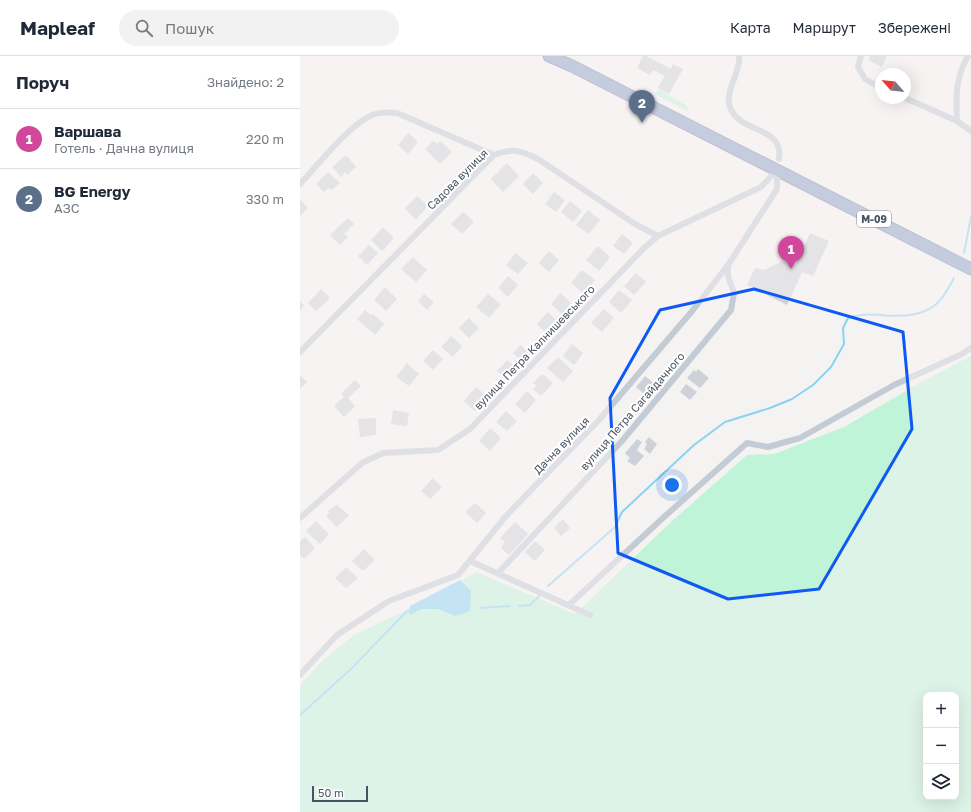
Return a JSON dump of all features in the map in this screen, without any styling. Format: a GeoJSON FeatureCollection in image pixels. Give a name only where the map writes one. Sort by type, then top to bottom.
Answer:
{"type":"FeatureCollection","features":[{"type":"Feature","properties":{"kind":"highway","name":"М-09"},"geometry":{"type":"LineString","coordinates":[[549,56],[778,164],[971,269]]}},
{"type":"Feature","properties":{"kind":"street","name":"Дачна вулиця"},"geometry":{"type":"LineString","coordinates":[[300,675],[337,635],[389,601],[458,575],[506,516],[599,420],[636,379],[728,265],[777,189],[780,150],[775,140],[740,121],[731,110],[729,98],[739,56]]}},
{"type":"Feature","properties":{"kind":"street"},"geometry":{"type":"LineString","coordinates":[[861,56],[858,67],[865,79],[875,85]]}},
{"type":"Feature","properties":{"kind":"street"},"geometry":{"type":"LineString","coordinates":[[957,121],[956,99],[958,75],[968,56]]}},
{"type":"Feature","properties":{"kind":"street"},"geometry":{"type":"LineString","coordinates":[[911,101],[957,121],[971,131]]}},
{"type":"Feature","properties":{"kind":"street"},"geometry":{"type":"LineString","coordinates":[[300,184],[352,129],[372,115],[385,112],[397,113],[494,154]]}},
{"type":"Feature","properties":{"kind":"street","name":"Садова вулиця"},"geometry":{"type":"LineString","coordinates":[[300,352],[494,154],[508,150],[521,151],[538,159],[635,224],[658,236]]}},
{"type":"Feature","properties":{"kind":"street","name":"вулиця Петра Калнишевського"},"geometry":{"type":"LineString","coordinates":[[300,518],[362,463],[383,454],[438,450],[470,428],[638,254],[658,236],[761,187],[778,164]]}},
{"type":"Feature","properties":{"kind":"street","name":"вулиця Петра Сагайдачного"},"geometry":{"type":"LineString","coordinates":[[498,573],[622,442],[731,310],[734,294],[728,276],[728,265]]}},
{"type":"Feature","properties":{"kind":"street"},"geometry":{"type":"LineString","coordinates":[[570,604],[747,443],[768,447],[800,438],[894,385],[962,354],[971,348]]}},
{"type":"Feature","properties":{"kind":"street"},"geometry":{"type":"LineString","coordinates":[[470,561],[590,614]]}},
{"type":"Feature","properties":{"kind":"highlighted area"},"geometry":{"type":"Polygon","coordinates":[[[754,289],[903,332],[912,429],[819,589],[728,599],[618,553],[610,398],[660,310],[754,289]]]}},
{"type":"Feature","properties":{"kind":"green space"},"geometry":{"type":"Polygon","coordinates":[[[659,89],[687,106],[689,112],[655,94],[659,89]]]}},
{"type":"Feature","properties":{"kind":"green space"},"geometry":{"type":"Polygon","coordinates":[[[971,356],[971,812],[300,812],[300,685],[322,661],[354,635],[442,593],[476,572],[575,614],[672,521],[747,455],[774,454],[844,427],[923,381],[971,356]]]}},
{"type":"Feature","properties":{"kind":"water"},"geometry":{"type":"Polygon","coordinates":[[[460,580],[471,591],[470,611],[455,616],[438,609],[422,609],[409,614],[410,606],[460,580]]]}},
{"type":"Feature","properties":{"kind":"building"},"geometry":{"type":"Polygon","coordinates":[[[643,56],[646,56],[671,69],[673,64],[683,69],[669,94],[658,88],[665,76],[653,70],[650,75],[637,68],[643,56]]]}},
{"type":"Feature","properties":{"kind":"building"},"geometry":{"type":"Polygon","coordinates":[[[870,56],[887,56],[882,67],[868,60],[870,56]]]}},
{"type":"Feature","properties":{"kind":"building"},"geometry":{"type":"Polygon","coordinates":[[[408,133],[418,142],[408,154],[398,145],[408,133]]]}},
{"type":"Feature","properties":{"kind":"building"},"geometry":{"type":"Polygon","coordinates":[[[433,141],[437,144],[440,141],[452,152],[440,164],[425,149],[433,141]]]}},
{"type":"Feature","properties":{"kind":"building"},"geometry":{"type":"Polygon","coordinates":[[[346,155],[356,167],[347,175],[345,172],[341,177],[332,167],[346,155]]]}},
{"type":"Feature","properties":{"kind":"building"},"geometry":{"type":"Polygon","coordinates":[[[507,163],[519,176],[503,192],[491,179],[507,163]]]}},
{"type":"Feature","properties":{"kind":"building"},"geometry":{"type":"Polygon","coordinates":[[[328,172],[340,183],[332,190],[329,188],[324,192],[316,184],[328,172]]]}},
{"type":"Feature","properties":{"kind":"building"},"geometry":{"type":"Polygon","coordinates":[[[533,173],[543,183],[533,194],[523,184],[533,173]]]}},
{"type":"Feature","properties":{"kind":"building"},"geometry":{"type":"Polygon","coordinates":[[[554,192],[565,200],[556,212],[545,204],[554,192]]]}},
{"type":"Feature","properties":{"kind":"building"},"geometry":{"type":"Polygon","coordinates":[[[417,196],[428,206],[416,220],[405,208],[417,196]]]}},
{"type":"Feature","properties":{"kind":"building"},"geometry":{"type":"Polygon","coordinates":[[[300,199],[308,208],[300,216],[300,199]]]}},
{"type":"Feature","properties":{"kind":"building"},"geometry":{"type":"Polygon","coordinates":[[[570,201],[582,211],[573,222],[561,212],[570,201]]]}},
{"type":"Feature","properties":{"kind":"building"},"geometry":{"type":"Polygon","coordinates":[[[588,210],[600,220],[589,234],[576,225],[588,210]]]}},
{"type":"Feature","properties":{"kind":"building"},"geometry":{"type":"Polygon","coordinates":[[[463,212],[474,222],[462,234],[451,224],[463,212]]]}},
{"type":"Feature","properties":{"kind":"building"},"geometry":{"type":"Polygon","coordinates":[[[348,218],[354,224],[344,234],[348,237],[340,245],[330,235],[348,218]]]}},
{"type":"Feature","properties":{"kind":"building"},"geometry":{"type":"Polygon","coordinates":[[[383,227],[394,238],[382,251],[371,240],[383,227]]]}},
{"type":"Feature","properties":{"kind":"building"},"geometry":{"type":"Polygon","coordinates":[[[810,233],[829,241],[813,276],[802,272],[787,305],[747,285],[755,268],[764,270],[783,261],[795,266],[810,233]]]}},
{"type":"Feature","properties":{"kind":"building"},"geometry":{"type":"Polygon","coordinates":[[[622,234],[633,243],[624,254],[613,246],[622,234]]]}},
{"type":"Feature","properties":{"kind":"building"},"geometry":{"type":"Polygon","coordinates":[[[369,245],[378,253],[367,265],[358,256],[369,245]]]}},
{"type":"Feature","properties":{"kind":"building"},"geometry":{"type":"Polygon","coordinates":[[[598,246],[610,257],[599,271],[586,260],[598,246]]]}},
{"type":"Feature","properties":{"kind":"building"},"geometry":{"type":"Polygon","coordinates":[[[549,251],[559,260],[549,272],[539,263],[549,251]]]}},
{"type":"Feature","properties":{"kind":"building"},"geometry":{"type":"Polygon","coordinates":[[[516,253],[528,263],[518,274],[506,265],[516,253]]]}},
{"type":"Feature","properties":{"kind":"building"},"geometry":{"type":"Polygon","coordinates":[[[413,257],[427,270],[416,282],[401,269],[413,257]]]}},
{"type":"Feature","properties":{"kind":"building"},"geometry":{"type":"Polygon","coordinates":[[[582,270],[595,280],[584,294],[571,283],[582,270]]]}},
{"type":"Feature","properties":{"kind":"building"},"geometry":{"type":"Polygon","coordinates":[[[636,273],[646,282],[634,295],[624,286],[636,273]]]}},
{"type":"Feature","properties":{"kind":"building"},"geometry":{"type":"Polygon","coordinates":[[[508,276],[518,285],[508,297],[498,288],[508,276]]]}},
{"type":"Feature","properties":{"kind":"building"},"geometry":{"type":"Polygon","coordinates":[[[385,287],[397,299],[386,311],[374,300],[385,287]]]}},
{"type":"Feature","properties":{"kind":"building"},"geometry":{"type":"Polygon","coordinates":[[[321,289],[330,298],[316,311],[308,303],[321,289]]]}},
{"type":"Feature","properties":{"kind":"building"},"geometry":{"type":"Polygon","coordinates":[[[619,290],[632,300],[621,313],[609,302],[619,290]]]}},
{"type":"Feature","properties":{"kind":"building"},"geometry":{"type":"Polygon","coordinates":[[[560,293],[571,303],[562,314],[551,304],[560,293]]]}},
{"type":"Feature","properties":{"kind":"building"},"geometry":{"type":"Polygon","coordinates":[[[424,294],[434,302],[427,310],[418,301],[424,294]]]}},
{"type":"Feature","properties":{"kind":"building"},"geometry":{"type":"Polygon","coordinates":[[[488,294],[501,304],[489,318],[476,307],[488,294]]]}},
{"type":"Feature","properties":{"kind":"building"},"geometry":{"type":"Polygon","coordinates":[[[300,302],[304,305],[300,312],[300,302]]]}},
{"type":"Feature","properties":{"kind":"building"},"geometry":{"type":"Polygon","coordinates":[[[604,309],[614,318],[602,332],[591,323],[604,309]]]}},
{"type":"Feature","properties":{"kind":"building"},"geometry":{"type":"Polygon","coordinates":[[[365,310],[370,315],[373,314],[384,324],[375,335],[357,319],[365,310]]]}},
{"type":"Feature","properties":{"kind":"building"},"geometry":{"type":"Polygon","coordinates":[[[548,312],[557,321],[546,333],[537,324],[548,312]]]}},
{"type":"Feature","properties":{"kind":"building"},"geometry":{"type":"Polygon","coordinates":[[[469,318],[479,328],[469,338],[459,328],[469,318]]]}},
{"type":"Feature","properties":{"kind":"building"},"geometry":{"type":"Polygon","coordinates":[[[451,336],[462,346],[453,357],[441,347],[451,336]]]}},
{"type":"Feature","properties":{"kind":"building"},"geometry":{"type":"Polygon","coordinates":[[[572,344],[583,353],[574,365],[563,356],[572,344]]]}},
{"type":"Feature","properties":{"kind":"building"},"geometry":{"type":"Polygon","coordinates":[[[521,345],[526,350],[529,346],[533,351],[527,357],[525,355],[521,360],[513,353],[521,345]]]}},
{"type":"Feature","properties":{"kind":"building"},"geometry":{"type":"Polygon","coordinates":[[[433,350],[443,359],[433,370],[423,361],[433,350]]]}},
{"type":"Feature","properties":{"kind":"building"},"geometry":{"type":"Polygon","coordinates":[[[558,357],[573,371],[563,382],[547,368],[558,357]]]}},
{"type":"Feature","properties":{"kind":"building"},"geometry":{"type":"Polygon","coordinates":[[[507,360],[517,368],[507,380],[497,371],[507,360]]]}},
{"type":"Feature","properties":{"kind":"building"},"geometry":{"type":"Polygon","coordinates":[[[407,363],[419,374],[409,386],[396,377],[407,363]]]}},
{"type":"Feature","properties":{"kind":"building"},"geometry":{"type":"Polygon","coordinates":[[[698,369],[709,378],[700,388],[687,378],[694,370],[696,372],[698,369]]]}},
{"type":"Feature","properties":{"kind":"building"},"geometry":{"type":"Polygon","coordinates":[[[542,374],[553,383],[541,396],[533,389],[537,386],[533,383],[542,374]]]}},
{"type":"Feature","properties":{"kind":"building"},"geometry":{"type":"Polygon","coordinates":[[[300,375],[307,382],[300,389],[300,375]]]}},
{"type":"Feature","properties":{"kind":"building"},"geometry":{"type":"Polygon","coordinates":[[[645,376],[659,387],[650,399],[636,387],[645,376]]]}},
{"type":"Feature","properties":{"kind":"building"},"geometry":{"type":"Polygon","coordinates":[[[355,380],[361,386],[348,398],[355,406],[344,417],[334,406],[344,397],[341,394],[355,380]]]}},
{"type":"Feature","properties":{"kind":"building"},"geometry":{"type":"Polygon","coordinates":[[[686,384],[697,392],[690,400],[680,392],[686,384]]]}},
{"type":"Feature","properties":{"kind":"building"},"geometry":{"type":"Polygon","coordinates":[[[476,387],[487,397],[475,411],[464,401],[476,387]]]}},
{"type":"Feature","properties":{"kind":"building"},"geometry":{"type":"Polygon","coordinates":[[[527,391],[536,400],[525,413],[515,404],[527,391]]]}},
{"type":"Feature","properties":{"kind":"building"},"geometry":{"type":"Polygon","coordinates":[[[393,410],[409,413],[407,426],[391,424],[393,410]]]}},
{"type":"Feature","properties":{"kind":"building"},"geometry":{"type":"Polygon","coordinates":[[[506,411],[517,421],[507,431],[496,422],[506,411]]]}},
{"type":"Feature","properties":{"kind":"building"},"geometry":{"type":"Polygon","coordinates":[[[376,418],[376,435],[360,437],[358,419],[376,418]]]}},
{"type":"Feature","properties":{"kind":"building"},"geometry":{"type":"Polygon","coordinates":[[[490,428],[501,438],[490,451],[479,441],[490,428]]]}},
{"type":"Feature","properties":{"kind":"building"},"geometry":{"type":"Polygon","coordinates":[[[649,437],[657,444],[650,454],[644,449],[647,444],[645,442],[649,437]]]}},
{"type":"Feature","properties":{"kind":"building"},"geometry":{"type":"Polygon","coordinates":[[[637,439],[642,442],[637,450],[644,456],[635,466],[627,461],[630,458],[625,453],[637,439]]]}},
{"type":"Feature","properties":{"kind":"building"},"geometry":{"type":"Polygon","coordinates":[[[433,478],[442,487],[430,499],[421,491],[433,478]]]}},
{"type":"Feature","properties":{"kind":"building"},"geometry":{"type":"Polygon","coordinates":[[[475,503],[486,513],[477,523],[465,512],[475,503]]]}},
{"type":"Feature","properties":{"kind":"building"},"geometry":{"type":"Polygon","coordinates":[[[337,505],[349,515],[337,527],[326,516],[329,513],[327,511],[337,505]]]}},
{"type":"Feature","properties":{"kind":"building"},"geometry":{"type":"Polygon","coordinates":[[[563,519],[570,528],[561,536],[554,528],[563,519]]]}},
{"type":"Feature","properties":{"kind":"building"},"geometry":{"type":"Polygon","coordinates":[[[316,521],[329,534],[320,544],[306,531],[316,521]]]}},
{"type":"Feature","properties":{"kind":"building"},"geometry":{"type":"Polygon","coordinates":[[[515,522],[528,534],[509,555],[501,548],[505,542],[500,538],[515,522]]]}},
{"type":"Feature","properties":{"kind":"building"},"geometry":{"type":"Polygon","coordinates":[[[305,537],[315,548],[304,559],[300,555],[300,541],[305,537]]]}},
{"type":"Feature","properties":{"kind":"building"},"geometry":{"type":"Polygon","coordinates":[[[535,541],[545,550],[535,561],[525,552],[535,541]]]}},
{"type":"Feature","properties":{"kind":"building"},"geometry":{"type":"Polygon","coordinates":[[[364,549],[375,560],[363,571],[352,561],[364,549]]]}},
{"type":"Feature","properties":{"kind":"building"},"geometry":{"type":"Polygon","coordinates":[[[346,567],[358,578],[346,588],[335,578],[346,567]]]}},
{"type":"Feature","properties":{"kind":"waterway"},"geometry":{"type":"LineString","coordinates":[[964,253],[971,217]]}},
{"type":"Feature","properties":{"kind":"waterway"},"geometry":{"type":"LineString","coordinates":[[548,586],[615,527],[622,512],[694,445],[725,422],[770,408],[792,399],[813,385],[831,367],[844,344],[843,328],[848,318],[872,314],[906,316],[929,309],[941,299],[954,278]]}},
{"type":"Feature","properties":{"kind":"waterway"},"geometry":{"type":"LineString","coordinates":[[519,606],[530,605],[541,594]]}},
{"type":"Feature","properties":{"kind":"waterway"},"geometry":{"type":"LineString","coordinates":[[480,608],[509,606]]}},
{"type":"Feature","properties":{"kind":"waterway"},"geometry":{"type":"LineString","coordinates":[[300,715],[351,669],[406,612],[411,610]]}},
{"type":"Feature","properties":{"kind":"place","name":"BG Energy"},"geometry":{"type":"Point","coordinates":[642,123]}},
{"type":"Feature","properties":{"kind":"place","name":"Варшава"},"geometry":{"type":"Point","coordinates":[791,269]}}]}
